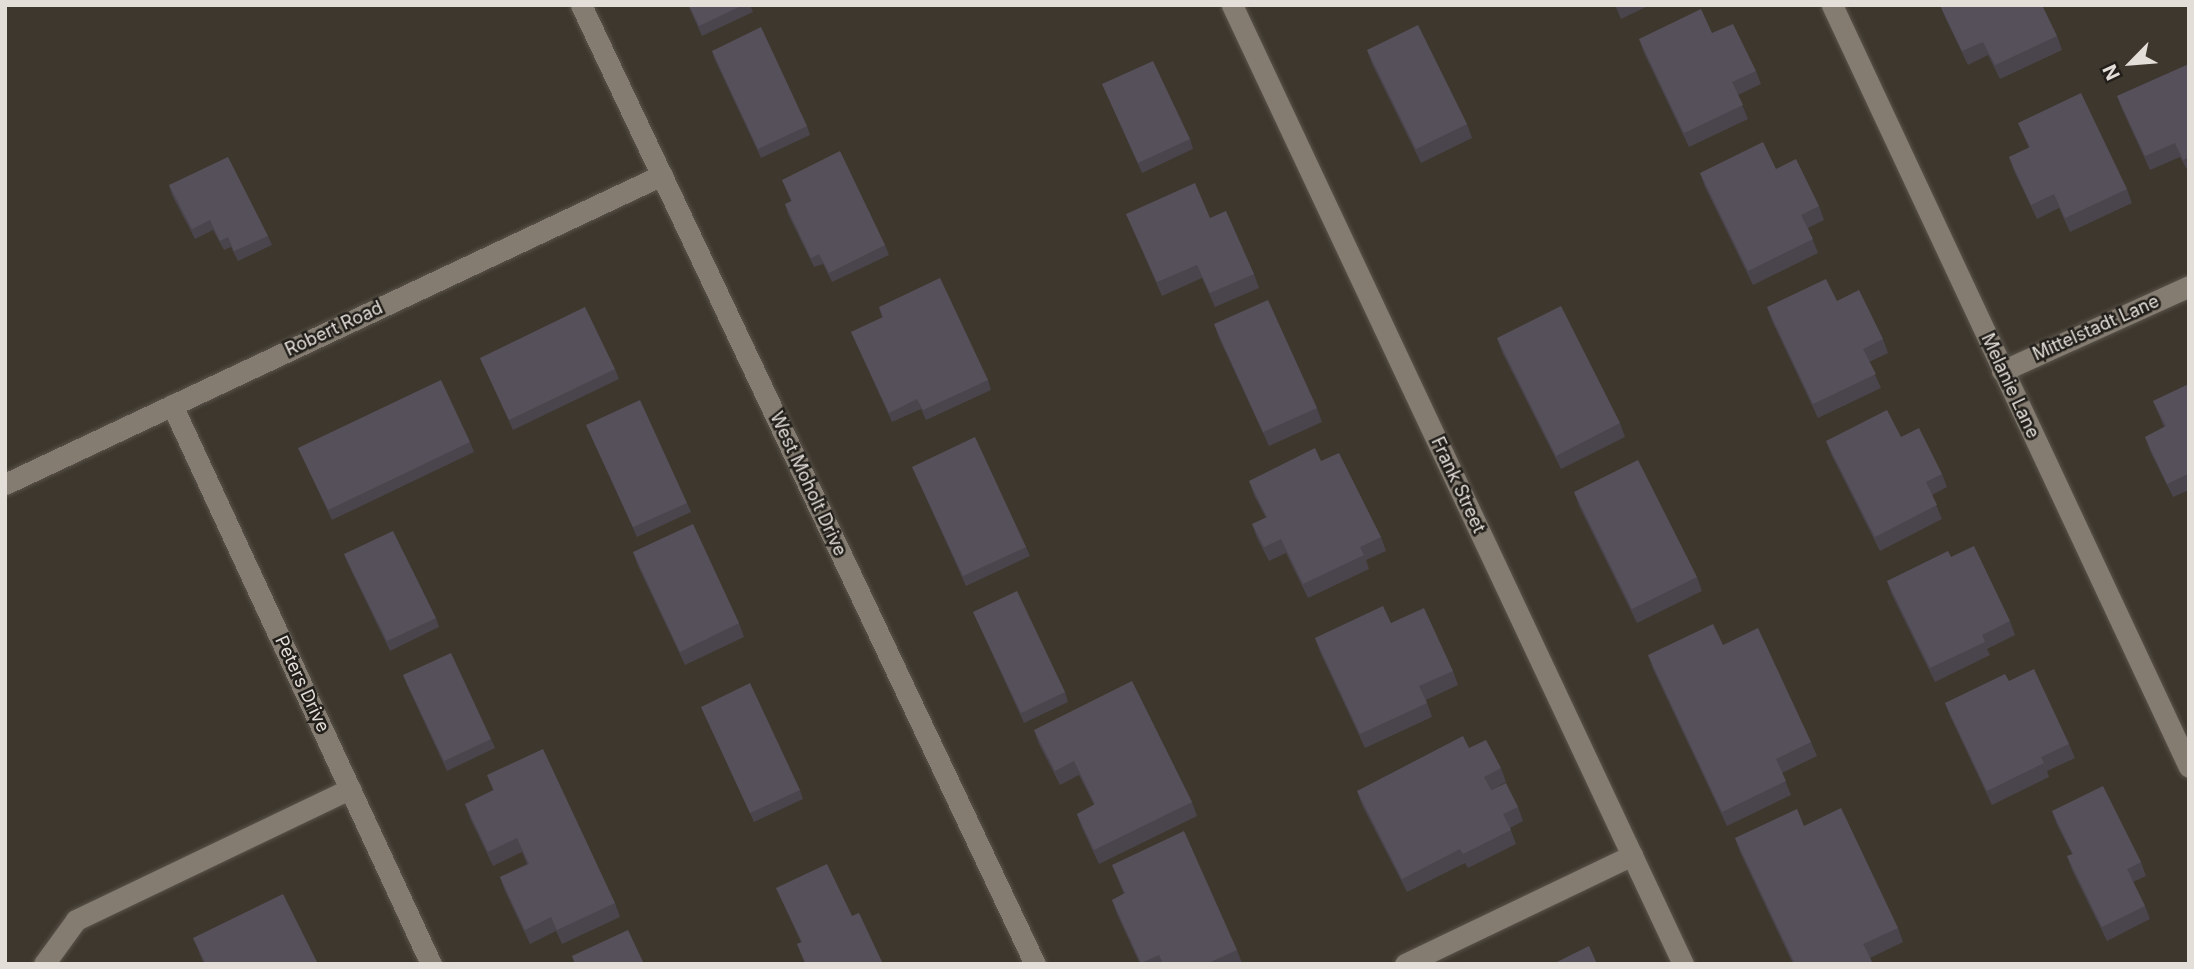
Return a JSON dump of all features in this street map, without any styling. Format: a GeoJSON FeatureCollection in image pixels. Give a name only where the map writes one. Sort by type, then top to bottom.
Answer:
{"type":"FeatureCollection","features":[{"type":"Feature","properties":{"kind":"street","name":"West Moholt Drive"},"geometry":{"type":"LineString","coordinates":[[581,5],[1035,964]]}},
{"type":"Feature","properties":{"kind":"street","name":"Frank Street"},"geometry":{"type":"LineString","coordinates":[[1232,5],[1684,964]]}},
{"type":"Feature","properties":{"kind":"street","name":"Melanie Lane"},"geometry":{"type":"LineString","coordinates":[[1832,5],[2189,767]]}},
{"type":"Feature","properties":{"kind":"street","name":"Robert Road"},"geometry":{"type":"LineString","coordinates":[[5,484],[662,175]]}},
{"type":"Feature","properties":{"kind":"street","name":"Mittelstadt Lane"},"geometry":{"type":"LineString","coordinates":[[2002,371],[2189,286]]}},
{"type":"Feature","properties":{"kind":"street","name":"Peters Drive"},"geometry":{"type":"LineString","coordinates":[[172,405],[431,964]]}},
{"type":"Feature","properties":{"kind":"street"},"geometry":{"type":"LineString","coordinates":[[44,964],[76,920],[350,789]]}},
{"type":"Feature","properties":{"kind":"street"},"geometry":{"type":"LineString","coordinates":[[1405,964],[1632,855]]}},
{"type":"Feature","properties":{"kind":"building"},"geometry":{"type":"Polygon","coordinates":[[[689,5],[743,5],[699,26],[689,5]]]}},
{"type":"Feature","properties":{"kind":"building"},"geometry":{"type":"Polygon","coordinates":[[[1940,5],[2042,5],[2057,36],[1995,65],[1983,42],[1962,51],[1940,5]]]}},
{"type":"Feature","properties":{"kind":"building"},"geometry":{"type":"Polygon","coordinates":[[[1701,9],[1712,33],[1733,24],[1756,71],[1732,82],[1743,105],[1684,133],[1639,39],[1701,9]]]}},
{"type":"Feature","properties":{"kind":"building"},"geometry":{"type":"Polygon","coordinates":[[[1418,25],[1467,124],[1416,149],[1367,50],[1418,25]]]}},
{"type":"Feature","properties":{"kind":"building"},"geometry":{"type":"Polygon","coordinates":[[[761,27],[807,126],[758,149],[712,51],[761,27]]]}},
{"type":"Feature","properties":{"kind":"building"},"geometry":{"type":"Polygon","coordinates":[[[1153,61],[1190,139],[1138,163],[1102,84],[1153,61]]]}},
{"type":"Feature","properties":{"kind":"building"},"geometry":{"type":"Polygon","coordinates":[[[2189,64],[2189,157],[2183,160],[2175,143],[2145,156],[2117,96],[2189,64]]]}},
{"type":"Feature","properties":{"kind":"building"},"geometry":{"type":"Polygon","coordinates":[[[2081,93],[2127,189],[2065,218],[2054,194],[2031,205],[2009,157],[2030,147],[2018,123],[2081,93]]]}},
{"type":"Feature","properties":{"kind":"building"},"geometry":{"type":"Polygon","coordinates":[[[1763,142],[1776,169],[1796,159],[1819,206],[1801,215],[1813,239],[1748,271],[1700,173],[1763,142]]]}},
{"type":"Feature","properties":{"kind":"building"},"geometry":{"type":"Polygon","coordinates":[[[840,151],[885,245],[829,273],[819,254],[811,258],[785,204],[792,201],[782,180],[840,151]]]}},
{"type":"Feature","properties":{"kind":"building"},"geometry":{"type":"Polygon","coordinates":[[[228,157],[268,236],[234,251],[228,237],[220,241],[210,220],[192,229],[169,185],[228,157]]]}},
{"type":"Feature","properties":{"kind":"building"},"geometry":{"type":"Polygon","coordinates":[[[1195,183],[1210,218],[1226,211],[1254,274],[1210,293],[1197,265],[1157,282],[1126,214],[1195,183]]]}},
{"type":"Feature","properties":{"kind":"building"},"geometry":{"type":"Polygon","coordinates":[[[940,278],[988,380],[923,410],[917,399],[889,413],[851,332],[883,317],[879,307],[940,278]]]}},
{"type":"Feature","properties":{"kind":"building"},"geometry":{"type":"Polygon","coordinates":[[[1826,279],[1837,301],[1859,290],[1883,339],[1863,349],[1876,374],[1813,404],[1767,307],[1826,279]]]}},
{"type":"Feature","properties":{"kind":"building"},"geometry":{"type":"Polygon","coordinates":[[[1268,300],[1317,408],[1263,432],[1214,324],[1268,300]]]}},
{"type":"Feature","properties":{"kind":"building"},"geometry":{"type":"Polygon","coordinates":[[[1561,306],[1620,423],[1556,456],[1497,338],[1561,306]]]}},
{"type":"Feature","properties":{"kind":"building"},"geometry":{"type":"Polygon","coordinates":[[[585,307],[615,369],[509,420],[480,358],[585,307]]]}},
{"type":"Feature","properties":{"kind":"building"},"geometry":{"type":"Polygon","coordinates":[[[441,380],[470,442],[328,510],[298,448],[441,380]]]}},
{"type":"Feature","properties":{"kind":"building"},"geometry":{"type":"Polygon","coordinates":[[[2189,384],[2189,475],[2167,484],[2145,437],[2166,426],[2153,401],[2189,384]]]}},
{"type":"Feature","properties":{"kind":"building"},"geometry":{"type":"Polygon","coordinates":[[[640,400],[687,503],[633,527],[586,425],[640,400]]]}},
{"type":"Feature","properties":{"kind":"building"},"geometry":{"type":"Polygon","coordinates":[[[1887,410],[1901,437],[1919,428],[1942,474],[1926,482],[1937,505],[1875,537],[1826,441],[1887,410]]]}},
{"type":"Feature","properties":{"kind":"building"},"geometry":{"type":"Polygon","coordinates":[[[975,437],[1026,547],[963,576],[912,467],[975,437]]]}},
{"type":"Feature","properties":{"kind":"building"},"geometry":{"type":"Polygon","coordinates":[[[1315,448],[1321,461],[1339,453],[1381,537],[1360,547],[1364,555],[1303,584],[1281,539],[1264,547],[1252,524],[1267,517],[1249,481],[1315,448]]]}},
{"type":"Feature","properties":{"kind":"building"},"geometry":{"type":"Polygon","coordinates":[[[1638,460],[1697,577],[1632,609],[1574,492],[1638,460]]]}},
{"type":"Feature","properties":{"kind":"building"},"geometry":{"type":"Polygon","coordinates":[[[693,524],[739,623],[680,652],[633,552],[693,524]]]}},
{"type":"Feature","properties":{"kind":"building"},"geometry":{"type":"Polygon","coordinates":[[[393,531],[436,618],[387,641],[344,554],[393,531]]]}},
{"type":"Feature","properties":{"kind":"building"},"geometry":{"type":"Polygon","coordinates":[[[1974,546],[2010,621],[1982,635],[1985,642],[1930,668],[1887,581],[1948,551],[1951,557],[1974,546]]]}},
{"type":"Feature","properties":{"kind":"building"},"geometry":{"type":"Polygon","coordinates":[[[1017,591],[1065,692],[1021,713],[973,612],[1017,591]]]}},
{"type":"Feature","properties":{"kind":"building"},"geometry":{"type":"Polygon","coordinates":[[[1383,606],[1391,623],[1424,608],[1453,671],[1419,686],[1427,703],[1360,734],[1315,638],[1383,606]]]}},
{"type":"Feature","properties":{"kind":"building"},"geometry":{"type":"Polygon","coordinates":[[[1713,624],[1723,645],[1758,628],[1811,742],[1776,759],[1786,781],[1722,812],[1648,655],[1713,624]]]}},
{"type":"Feature","properties":{"kind":"building"},"geometry":{"type":"Polygon","coordinates":[[[451,653],[491,739],[444,761],[403,675],[451,653]]]}},
{"type":"Feature","properties":{"kind":"building"},"geometry":{"type":"Polygon","coordinates":[[[2034,669],[2069,744],[2041,757],[2044,763],[1987,791],[1945,703],[2005,674],[2009,681],[2034,669]]]}},
{"type":"Feature","properties":{"kind":"building"},"geometry":{"type":"Polygon","coordinates":[[[1132,681],[1192,802],[1094,850],[1077,814],[1095,804],[1074,761],[1055,771],[1034,730],[1132,681]]]}},
{"type":"Feature","properties":{"kind":"building"},"geometry":{"type":"Polygon","coordinates":[[[750,683],[800,790],[750,813],[701,707],[750,683]]]}},
{"type":"Feature","properties":{"kind":"building"},"geometry":{"type":"Polygon","coordinates":[[[1463,736],[1469,748],[1486,740],[1501,768],[1484,777],[1491,790],[1506,783],[1518,807],[1503,814],[1511,830],[1463,854],[1460,849],[1402,879],[1357,791],[1463,736]]]}},
{"type":"Feature","properties":{"kind":"building"},"geometry":{"type":"Polygon","coordinates":[[[543,749],[615,903],[557,930],[551,917],[525,930],[500,877],[529,864],[517,838],[488,852],[465,804],[494,790],[487,775],[543,749]]]}},
{"type":"Feature","properties":{"kind":"building"},"geometry":{"type":"Polygon","coordinates":[[[2103,786],[2141,862],[2127,869],[2145,906],[2102,927],[2067,856],[2073,854],[2052,811],[2103,786]]]}},
{"type":"Feature","properties":{"kind":"building"},"geometry":{"type":"Polygon","coordinates":[[[1841,808],[1898,928],[1863,944],[1873,964],[1795,964],[1735,838],[1797,809],[1804,826],[1841,808]]]}},
{"type":"Feature","properties":{"kind":"building"},"geometry":{"type":"Polygon","coordinates":[[[1184,831],[1237,950],[1206,964],[1163,964],[1159,955],[1141,963],[1112,900],[1125,893],[1112,865],[1184,831]]]}},
{"type":"Feature","properties":{"kind":"building"},"geometry":{"type":"Polygon","coordinates":[[[827,864],[852,916],[859,913],[883,964],[806,964],[797,944],[802,942],[776,888],[827,864]]]}},
{"type":"Feature","properties":{"kind":"building"},"geometry":{"type":"Polygon","coordinates":[[[283,894],[318,964],[206,964],[193,938],[283,894]]]}},
{"type":"Feature","properties":{"kind":"building"},"geometry":{"type":"Polygon","coordinates":[[[628,930],[644,964],[575,964],[572,956],[628,930]]]}},
{"type":"Feature","properties":{"kind":"building"},"geometry":{"type":"Polygon","coordinates":[[[1589,946],[1597,964],[1553,964],[1589,946]]]}}]}
